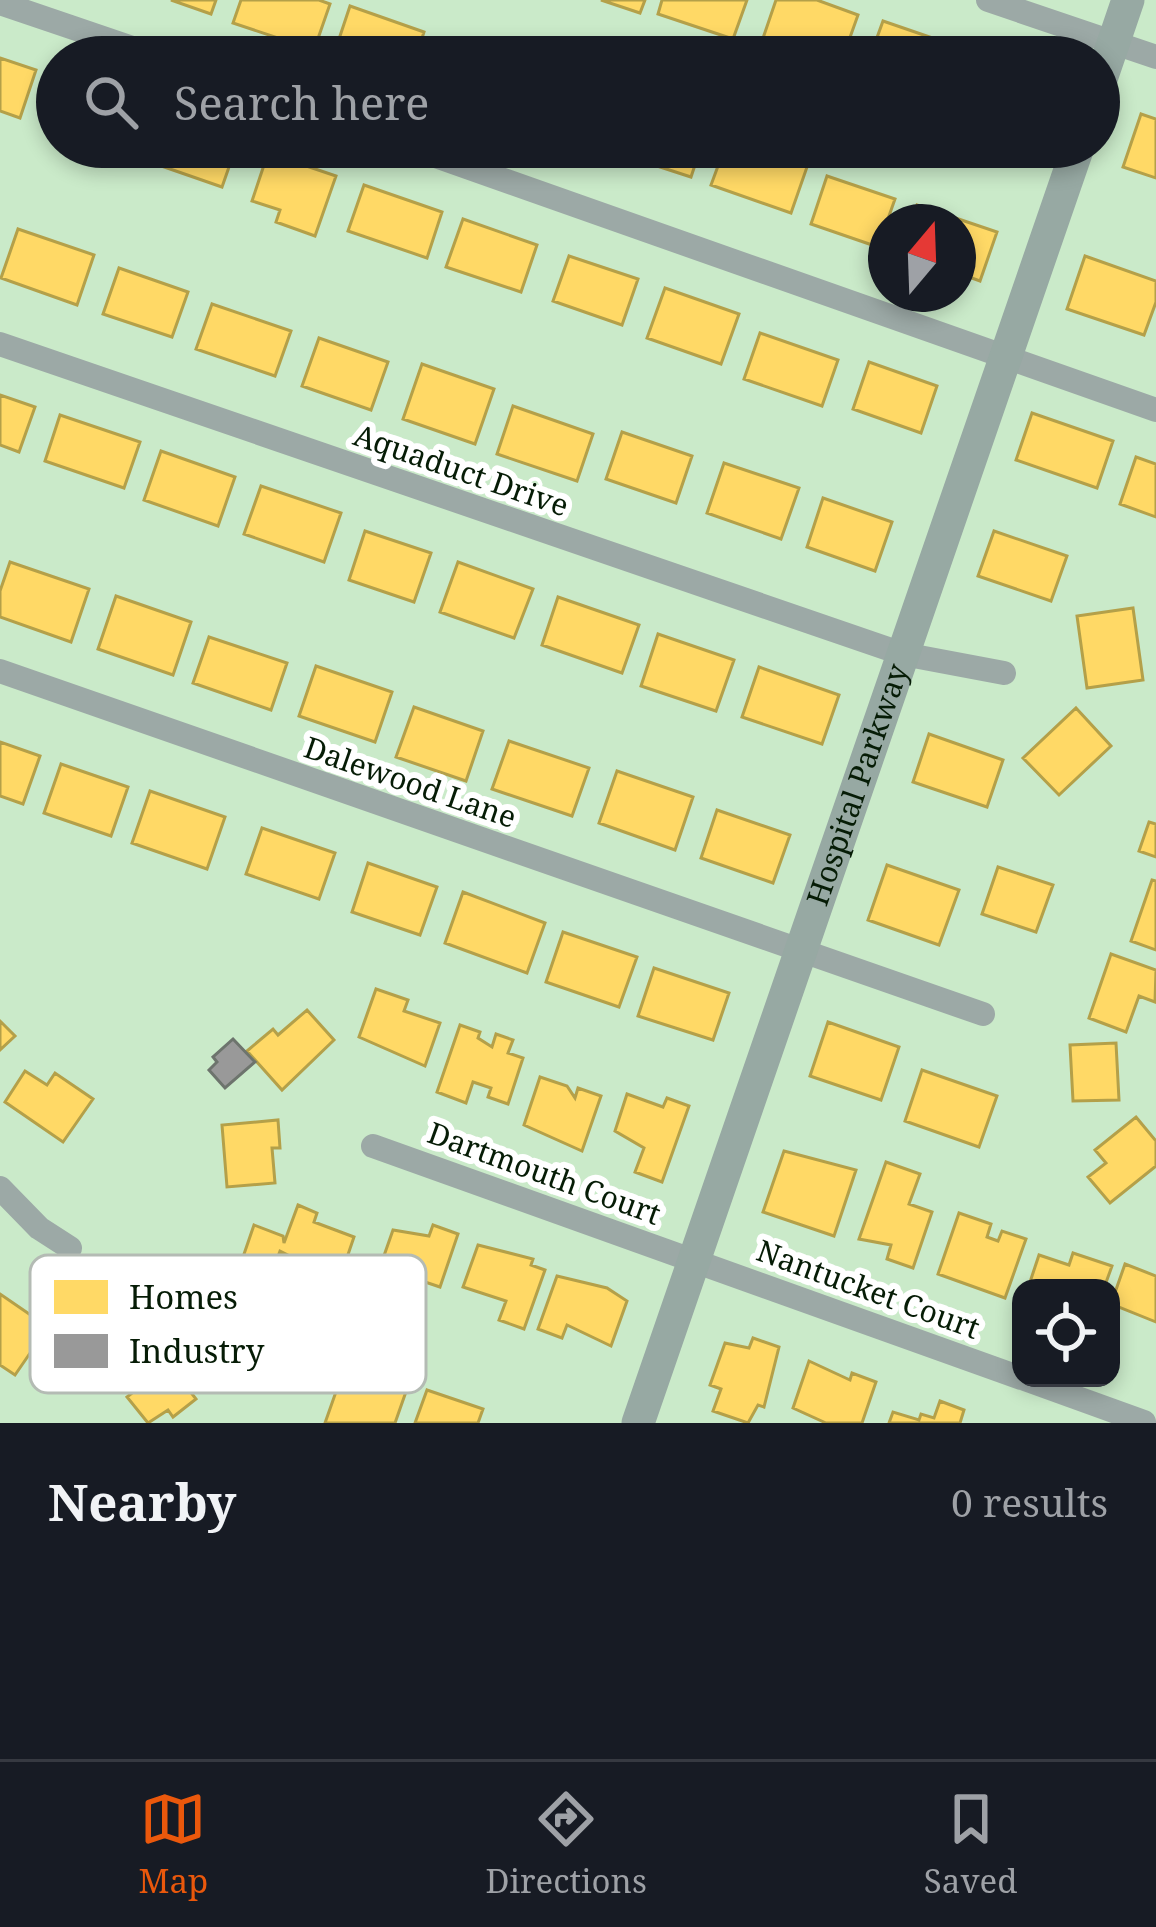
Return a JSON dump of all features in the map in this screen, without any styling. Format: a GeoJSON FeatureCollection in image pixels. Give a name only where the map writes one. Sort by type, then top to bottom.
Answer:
{"type":"FeatureCollection","features":[{"type":"Feature","properties":{"kind":"street"},"geometry":{"type":"LineString","coordinates":[[988,0],[1090,36]]}},
{"type":"Feature","properties":{"kind":"street"},"geometry":{"type":"LineString","coordinates":[[1116,36],[1128,0]]}},
{"type":"Feature","properties":{"kind":"street"},"geometry":{"type":"LineString","coordinates":[[0,3],[97,36]]}},
{"type":"Feature","properties":{"kind":"street"},"geometry":{"type":"LineString","coordinates":[[1120,46],[1156,57]]}},
{"type":"Feature","properties":{"kind":"street"},"geometry":{"type":"LineString","coordinates":[[469,168],[1156,410]]}},
{"type":"Feature","properties":{"kind":"street","name":"Hospital Parkway"},"geometry":{"type":"LineString","coordinates":[[638,1423],[1071,168]]}},
{"type":"Feature","properties":{"kind":"street","name":"Aquaduct Drive"},"geometry":{"type":"LineString","coordinates":[[0,344],[903,654],[1004,673]]}},
{"type":"Feature","properties":{"kind":"street","name":"Dalewood Lane"},"geometry":{"type":"LineString","coordinates":[[0,671],[983,1014]]}},
{"type":"Feature","properties":{"kind":"street","name":"Dartmouth Court"},"geometry":{"type":"LineString","coordinates":[[373,1146],[694,1260]]}},
{"type":"Feature","properties":{"kind":"street"},"geometry":{"type":"LineString","coordinates":[[0,1188],[39,1228],[70,1248]]}},
{"type":"Feature","properties":{"kind":"street","name":"Nantucket Court"},"geometry":{"type":"LineString","coordinates":[[694,1260],[1012,1374]]}},
{"type":"Feature","properties":{"kind":"street","name":"Nantucket Court"},"geometry":{"type":"LineString","coordinates":[[1047,1387],[1144,1422]]}},
{"type":"Feature","properties":{"kind":"building: Homes"},"geometry":{"type":"Polygon","coordinates":[[[171,0],[216,0],[211,14],[171,0]]]}},
{"type":"Feature","properties":{"kind":"building: Homes"},"geometry":{"type":"Polygon","coordinates":[[[241,0],[330,4],[319,36],[272,36],[233,23],[241,0]]]}},
{"type":"Feature","properties":{"kind":"building: Homes"},"geometry":{"type":"Polygon","coordinates":[[[601,0],[645,0],[640,13],[601,0]]]}},
{"type":"Feature","properties":{"kind":"building: Homes"},"geometry":{"type":"Polygon","coordinates":[[[662,0],[747,0],[734,36],[658,14],[662,0]]]}},
{"type":"Feature","properties":{"kind":"building: Homes"},"geometry":{"type":"Polygon","coordinates":[[[776,0],[817,0],[858,15],[850,36],[764,36],[776,0]]]}},
{"type":"Feature","properties":{"kind":"building: Homes"},"geometry":{"type":"Polygon","coordinates":[[[350,6],[424,32],[423,36],[340,36],[350,6]]]}},
{"type":"Feature","properties":{"kind":"building: Homes"},"geometry":{"type":"Polygon","coordinates":[[[883,21],[927,36],[878,36],[883,21]]]}},
{"type":"Feature","properties":{"kind":"building: Homes"},"geometry":{"type":"Polygon","coordinates":[[[0,58],[36,70],[20,118],[0,111],[0,58]]]}},
{"type":"Feature","properties":{"kind":"building: Homes"},"geometry":{"type":"Polygon","coordinates":[[[1141,114],[1156,119],[1156,178],[1123,167],[1141,114]]]}},
{"type":"Feature","properties":{"kind":"building: Homes"},"geometry":{"type":"Polygon","coordinates":[[[167,168],[229,168],[222,187],[167,168]]]}},
{"type":"Feature","properties":{"kind":"building: Homes"},"geometry":{"type":"Polygon","coordinates":[[[263,168],[312,168],[336,176],[315,236],[276,222],[280,210],[252,201],[263,168]]]}},
{"type":"Feature","properties":{"kind":"building: Homes"},"geometry":{"type":"Polygon","coordinates":[[[663,168],[694,168],[691,177],[663,168]]]}},
{"type":"Feature","properties":{"kind":"building: Homes"},"geometry":{"type":"Polygon","coordinates":[[[717,168],[807,168],[791,213],[711,185],[717,168]]]}},
{"type":"Feature","properties":{"kind":"building: Homes"},"geometry":{"type":"Polygon","coordinates":[[[827,176],[895,199],[893,204],[868,204],[868,244],[811,224],[827,176]]]}},
{"type":"Feature","properties":{"kind":"building: Homes"},"geometry":{"type":"Polygon","coordinates":[[[364,185],[442,212],[427,258],[348,231],[364,185]]]}},
{"type":"Feature","properties":{"kind":"building: Homes"},"geometry":{"type":"Polygon","coordinates":[[[463,219],[537,245],[521,292],[446,267],[463,219]]]}},
{"type":"Feature","properties":{"kind":"building: Homes"},"geometry":{"type":"Polygon","coordinates":[[[976,225],[997,232],[980,281],[976,280],[976,225]]]}},
{"type":"Feature","properties":{"kind":"building: Homes"},"geometry":{"type":"Polygon","coordinates":[[[18,229],[94,255],[77,305],[1,278],[18,229]]]}},
{"type":"Feature","properties":{"kind":"building: Homes"},"geometry":{"type":"Polygon","coordinates":[[[569,256],[638,279],[622,325],[553,301],[569,256]]]}},
{"type":"Feature","properties":{"kind":"building: Homes"},"geometry":{"type":"Polygon","coordinates":[[[1085,256],[1156,281],[1156,302],[1144,335],[1067,309],[1085,256]]]}},
{"type":"Feature","properties":{"kind":"building: Homes"},"geometry":{"type":"Polygon","coordinates":[[[119,268],[188,292],[172,337],[103,314],[119,268]]]}},
{"type":"Feature","properties":{"kind":"building: Homes"},"geometry":{"type":"Polygon","coordinates":[[[665,288],[739,314],[721,364],[647,338],[665,288]]]}},
{"type":"Feature","properties":{"kind":"building: Homes"},"geometry":{"type":"Polygon","coordinates":[[[212,304],[291,331],[275,376],[196,349],[212,304]]]}},
{"type":"Feature","properties":{"kind":"building: Homes"},"geometry":{"type":"Polygon","coordinates":[[[760,333],[838,360],[822,406],[744,379],[760,333]]]}},
{"type":"Feature","properties":{"kind":"building: Homes"},"geometry":{"type":"Polygon","coordinates":[[[319,338],[388,362],[371,410],[302,386],[319,338]]]}},
{"type":"Feature","properties":{"kind":"building: Homes"},"geometry":{"type":"Polygon","coordinates":[[[869,362],[937,386],[921,433],[853,409],[869,362]]]}},
{"type":"Feature","properties":{"kind":"building: Homes"},"geometry":{"type":"Polygon","coordinates":[[[422,364],[494,389],[475,444],[403,419],[422,364]]]}},
{"type":"Feature","properties":{"kind":"building: Homes"},"geometry":{"type":"Polygon","coordinates":[[[0,395],[35,407],[19,452],[0,445],[0,395]]]}},
{"type":"Feature","properties":{"kind":"building: Homes"},"geometry":{"type":"Polygon","coordinates":[[[513,406],[593,434],[577,481],[497,454],[513,406]]]}},
{"type":"Feature","properties":{"kind":"building: Homes"},"geometry":{"type":"Polygon","coordinates":[[[1032,413],[1113,441],[1097,488],[1016,460],[1032,413]]]}},
{"type":"Feature","properties":{"kind":"building: Homes"},"geometry":{"type":"Polygon","coordinates":[[[60,415],[140,442],[124,488],[45,461],[60,415]]]}},
{"type":"Feature","properties":{"kind":"building: Homes"},"geometry":{"type":"Polygon","coordinates":[[[622,432],[692,456],[676,503],[606,479],[622,432]]]}},
{"type":"Feature","properties":{"kind":"building: Homes"},"geometry":{"type":"Polygon","coordinates":[[[161,451],[235,477],[218,526],[144,500],[161,451]]]}},
{"type":"Feature","properties":{"kind":"building: Homes"},"geometry":{"type":"Polygon","coordinates":[[[1136,457],[1156,464],[1156,517],[1120,504],[1136,457]]]}},
{"type":"Feature","properties":{"kind":"building: Homes"},"geometry":{"type":"Polygon","coordinates":[[[724,463],[799,488],[781,539],[707,513],[724,463]]]}},
{"type":"Feature","properties":{"kind":"building: Homes"},"geometry":{"type":"Polygon","coordinates":[[[261,486],[341,513],[324,562],[244,534],[261,486]]]}},
{"type":"Feature","properties":{"kind":"building: Homes"},"geometry":{"type":"Polygon","coordinates":[[[823,498],[892,522],[875,571],[807,547],[823,498]]]}},
{"type":"Feature","properties":{"kind":"building: Homes"},"geometry":{"type":"Polygon","coordinates":[[[365,531],[431,553],[414,602],[349,580],[365,531]]]}},
{"type":"Feature","properties":{"kind":"building: Homes"},"geometry":{"type":"Polygon","coordinates":[[[994,531],[1067,556],[1051,601],[978,576],[994,531]]]}},
{"type":"Feature","properties":{"kind":"building: Homes"},"geometry":{"type":"Polygon","coordinates":[[[10,562],[89,589],[71,642],[0,617],[0,591],[10,562]]]}},
{"type":"Feature","properties":{"kind":"building: Homes"},"geometry":{"type":"Polygon","coordinates":[[[458,562],[533,589],[514,638],[440,612],[458,562]]]}},
{"type":"Feature","properties":{"kind":"building: Homes"},"geometry":{"type":"Polygon","coordinates":[[[116,596],[191,622],[173,675],[98,649],[116,596]]]}},
{"type":"Feature","properties":{"kind":"building: Homes"},"geometry":{"type":"Polygon","coordinates":[[[558,597],[639,625],[622,673],[542,645],[558,597]]]}},
{"type":"Feature","properties":{"kind":"building: Homes"},"geometry":{"type":"Polygon","coordinates":[[[1133,608],[1143,680],[1087,688],[1077,616],[1133,608]]]}},
{"type":"Feature","properties":{"kind":"building: Homes"},"geometry":{"type":"Polygon","coordinates":[[[658,634],[734,660],[716,711],[641,686],[658,634]]]}},
{"type":"Feature","properties":{"kind":"building: Homes"},"geometry":{"type":"Polygon","coordinates":[[[209,637],[287,663],[271,710],[193,683],[209,637]]]}},
{"type":"Feature","properties":{"kind":"building: Homes"},"geometry":{"type":"Polygon","coordinates":[[[316,666],[392,692],[375,742],[299,716],[316,666]]]}},
{"type":"Feature","properties":{"kind":"building: Homes"},"geometry":{"type":"Polygon","coordinates":[[[759,667],[839,695],[822,744],[742,717],[759,667]]]}},
{"type":"Feature","properties":{"kind":"building: Homes"},"geometry":{"type":"Polygon","coordinates":[[[414,707],[483,731],[466,781],[396,757],[414,707]]]}},
{"type":"Feature","properties":{"kind":"building: Homes"},"geometry":{"type":"Polygon","coordinates":[[[1076,708],[1111,746],[1059,795],[1023,758],[1076,708]]]}},
{"type":"Feature","properties":{"kind":"building: Homes"},"geometry":{"type":"Polygon","coordinates":[[[929,734],[1003,760],[987,807],[913,782],[929,734]]]}},
{"type":"Feature","properties":{"kind":"building: Homes"},"geometry":{"type":"Polygon","coordinates":[[[509,741],[589,768],[572,816],[492,789],[509,741]]]}},
{"type":"Feature","properties":{"kind":"building: Homes"},"geometry":{"type":"Polygon","coordinates":[[[0,742],[40,756],[23,804],[0,796],[0,742]]]}},
{"type":"Feature","properties":{"kind":"building: Homes"},"geometry":{"type":"Polygon","coordinates":[[[61,764],[128,787],[111,836],[44,813],[61,764]]]}},
{"type":"Feature","properties":{"kind":"building: Homes"},"geometry":{"type":"Polygon","coordinates":[[[617,771],[693,797],[675,850],[599,823],[617,771]]]}},
{"type":"Feature","properties":{"kind":"building: Homes"},"geometry":{"type":"Polygon","coordinates":[[[150,791],[225,817],[207,869],[132,843],[150,791]]]}},
{"type":"Feature","properties":{"kind":"building: Homes"},"geometry":{"type":"Polygon","coordinates":[[[717,810],[790,835],[773,883],[701,858],[717,810]]]}},
{"type":"Feature","properties":{"kind":"building: Homes"},"geometry":{"type":"Polygon","coordinates":[[[1149,822],[1156,824],[1156,857],[1139,851],[1149,822]]]}},
{"type":"Feature","properties":{"kind":"building: Homes"},"geometry":{"type":"Polygon","coordinates":[[[262,828],[335,853],[319,899],[246,874],[262,828]]]}},
{"type":"Feature","properties":{"kind":"building: Homes"},"geometry":{"type":"Polygon","coordinates":[[[368,863],[437,887],[420,935],[352,912],[368,863]]]}},
{"type":"Feature","properties":{"kind":"building: Homes"},"geometry":{"type":"Polygon","coordinates":[[[887,865],[959,890],[939,945],[868,920],[887,865]]]}},
{"type":"Feature","properties":{"kind":"building: Homes"},"geometry":{"type":"Polygon","coordinates":[[[998,867],[1053,885],[1036,932],[982,914],[998,867]]]}},
{"type":"Feature","properties":{"kind":"building: Homes"},"geometry":{"type":"Polygon","coordinates":[[[1152,880],[1156,881],[1156,950],[1131,941],[1152,880]]]}},
{"type":"Feature","properties":{"kind":"building: Homes"},"geometry":{"type":"Polygon","coordinates":[[[463,892],[545,923],[527,973],[445,943],[463,892]]]}},
{"type":"Feature","properties":{"kind":"building: Homes"},"geometry":{"type":"Polygon","coordinates":[[[563,932],[637,957],[619,1007],[546,982],[563,932]]]}},
{"type":"Feature","properties":{"kind":"building: Homes"},"geometry":{"type":"Polygon","coordinates":[[[1111,954],[1156,970],[1155,1002],[1139,996],[1126,1032],[1089,1018],[1111,954]]]}},
{"type":"Feature","properties":{"kind":"building: Homes"},"geometry":{"type":"Polygon","coordinates":[[[654,968],[729,993],[713,1040],[638,1016],[654,968]]]}},
{"type":"Feature","properties":{"kind":"building: Homes"},"geometry":{"type":"Polygon","coordinates":[[[376,989],[408,1000],[404,1011],[440,1023],[425,1066],[359,1037],[376,989]]]}},
{"type":"Feature","properties":{"kind":"building: Homes"},"geometry":{"type":"Polygon","coordinates":[[[307,1010],[334,1040],[282,1090],[247,1051],[273,1029],[278,1035],[307,1010]]]}},
{"type":"Feature","properties":{"kind":"building: Homes"},"geometry":{"type":"Polygon","coordinates":[[[0,1021],[15,1036],[0,1050],[0,1021]]]}},
{"type":"Feature","properties":{"kind":"building: Homes"},"geometry":{"type":"Polygon","coordinates":[[[828,1022],[899,1047],[881,1100],[810,1076],[828,1022]]]}},
{"type":"Feature","properties":{"kind":"building: Homes"},"geometry":{"type":"Polygon","coordinates":[[[460,1025],[480,1032],[478,1038],[492,1047],[496,1034],[513,1040],[508,1053],[523,1058],[508,1104],[488,1097],[491,1088],[473,1082],[466,1103],[437,1092],[460,1025]]]}},
{"type":"Feature","properties":{"kind":"building: Homes"},"geometry":{"type":"Polygon","coordinates":[[[1116,1043],[1119,1100],[1073,1101],[1070,1045],[1116,1043]]]}},
{"type":"Feature","properties":{"kind":"building: Homes"},"geometry":{"type":"Polygon","coordinates":[[[922,1070],[997,1096],[979,1147],[905,1121],[922,1070]]]}},
{"type":"Feature","properties":{"kind":"building: Homes"},"geometry":{"type":"Polygon","coordinates":[[[25,1071],[47,1085],[55,1073],[93,1099],[63,1142],[5,1102],[25,1071]]]}},
{"type":"Feature","properties":{"kind":"building: Homes"},"geometry":{"type":"Polygon","coordinates":[[[540,1077],[567,1086],[575,1098],[578,1088],[601,1096],[582,1151],[524,1125],[540,1077]]]}},
{"type":"Feature","properties":{"kind":"building: Homes"},"geometry":{"type":"Polygon","coordinates":[[[627,1094],[663,1107],[667,1098],[689,1106],[662,1182],[635,1172],[644,1148],[615,1131],[627,1094]]]}},
{"type":"Feature","properties":{"kind":"building: Homes"},"geometry":{"type":"Polygon","coordinates":[[[1136,1117],[1156,1141],[1156,1166],[1110,1203],[1088,1177],[1106,1163],[1095,1150],[1136,1117]]]}},
{"type":"Feature","properties":{"kind":"building: Homes"},"geometry":{"type":"Polygon","coordinates":[[[278,1120],[280,1148],[272,1148],[275,1183],[227,1187],[222,1125],[278,1120]]]}},
{"type":"Feature","properties":{"kind":"building: Homes"},"geometry":{"type":"Polygon","coordinates":[[[784,1151],[856,1170],[834,1236],[763,1212],[784,1151]]]}},
{"type":"Feature","properties":{"kind":"building: Homes"},"geometry":{"type":"Polygon","coordinates":[[[886,1162],[920,1174],[909,1204],[932,1212],[913,1268],[887,1259],[891,1245],[859,1239],[886,1162]]]}},
{"type":"Feature","properties":{"kind":"building: Homes"},"geometry":{"type":"Polygon","coordinates":[[[298,1205],[317,1213],[314,1222],[354,1237],[348,1255],[280,1251],[278,1255],[244,1255],[254,1225],[283,1236],[284,1243],[298,1205]]]}},
{"type":"Feature","properties":{"kind":"building: Homes"},"geometry":{"type":"Polygon","coordinates":[[[959,1213],[991,1224],[987,1237],[998,1241],[1002,1231],[1026,1239],[1005,1298],[938,1274],[959,1213]]]}},
{"type":"Feature","properties":{"kind":"building: Homes"},"geometry":{"type":"Polygon","coordinates":[[[433,1225],[458,1234],[440,1287],[426,1282],[426,1255],[384,1255],[393,1230],[429,1236],[433,1225]]]}},
{"type":"Feature","properties":{"kind":"building: Homes"},"geometry":{"type":"Polygon","coordinates":[[[478,1245],[533,1259],[531,1265],[545,1270],[524,1329],[499,1320],[506,1301],[463,1287],[478,1245]]]}},
{"type":"Feature","properties":{"kind":"building: Homes"},"geometry":{"type":"Polygon","coordinates":[[[1073,1253],[1112,1266],[1107,1279],[1031,1279],[1039,1255],[1069,1265],[1073,1253]]]}},
{"type":"Feature","properties":{"kind":"building: Homes"},"geometry":{"type":"Polygon","coordinates":[[[1125,1264],[1156,1276],[1156,1322],[1120,1308],[1125,1264]]]}},
{"type":"Feature","properties":{"kind":"building: Homes"},"geometry":{"type":"Polygon","coordinates":[[[557,1276],[607,1288],[627,1301],[611,1346],[567,1325],[562,1338],[538,1329],[557,1276]]]}},
{"type":"Feature","properties":{"kind":"building: Homes"},"geometry":{"type":"Polygon","coordinates":[[[0,1294],[30,1315],[30,1353],[15,1375],[0,1365],[0,1294]]]}},
{"type":"Feature","properties":{"kind":"building: Homes"},"geometry":{"type":"Polygon","coordinates":[[[753,1338],[779,1347],[764,1407],[758,1405],[748,1423],[713,1411],[721,1389],[710,1385],[725,1343],[749,1348],[753,1338]]]}},
{"type":"Feature","properties":{"kind":"building: Homes"},"geometry":{"type":"Polygon","coordinates":[[[809,1361],[850,1380],[852,1373],[876,1382],[862,1423],[826,1423],[793,1408],[809,1361]]]}},
{"type":"Feature","properties":{"kind":"building: Homes"},"geometry":{"type":"Polygon","coordinates":[[[132,1393],[191,1393],[196,1399],[173,1417],[168,1410],[148,1423],[127,1397],[132,1393]]]}},
{"type":"Feature","properties":{"kind":"building: Homes"},"geometry":{"type":"Polygon","coordinates":[[[336,1393],[406,1393],[395,1423],[325,1423],[336,1393]]]}},
{"type":"Feature","properties":{"kind":"building: Homes"},"geometry":{"type":"Polygon","coordinates":[[[426,1393],[483,1409],[478,1423],[415,1423],[426,1393]]]}},
{"type":"Feature","properties":{"kind":"building: Homes"},"geometry":{"type":"Polygon","coordinates":[[[940,1401],[964,1410],[960,1423],[889,1423],[893,1412],[919,1420],[921,1414],[934,1418],[940,1401]]]}},
{"type":"Feature","properties":{"kind":"building: Industry"},"geometry":{"type":"Polygon","coordinates":[[[233,1039],[255,1062],[225,1088],[209,1070],[217,1062],[213,1057],[233,1039]]]}}]}
